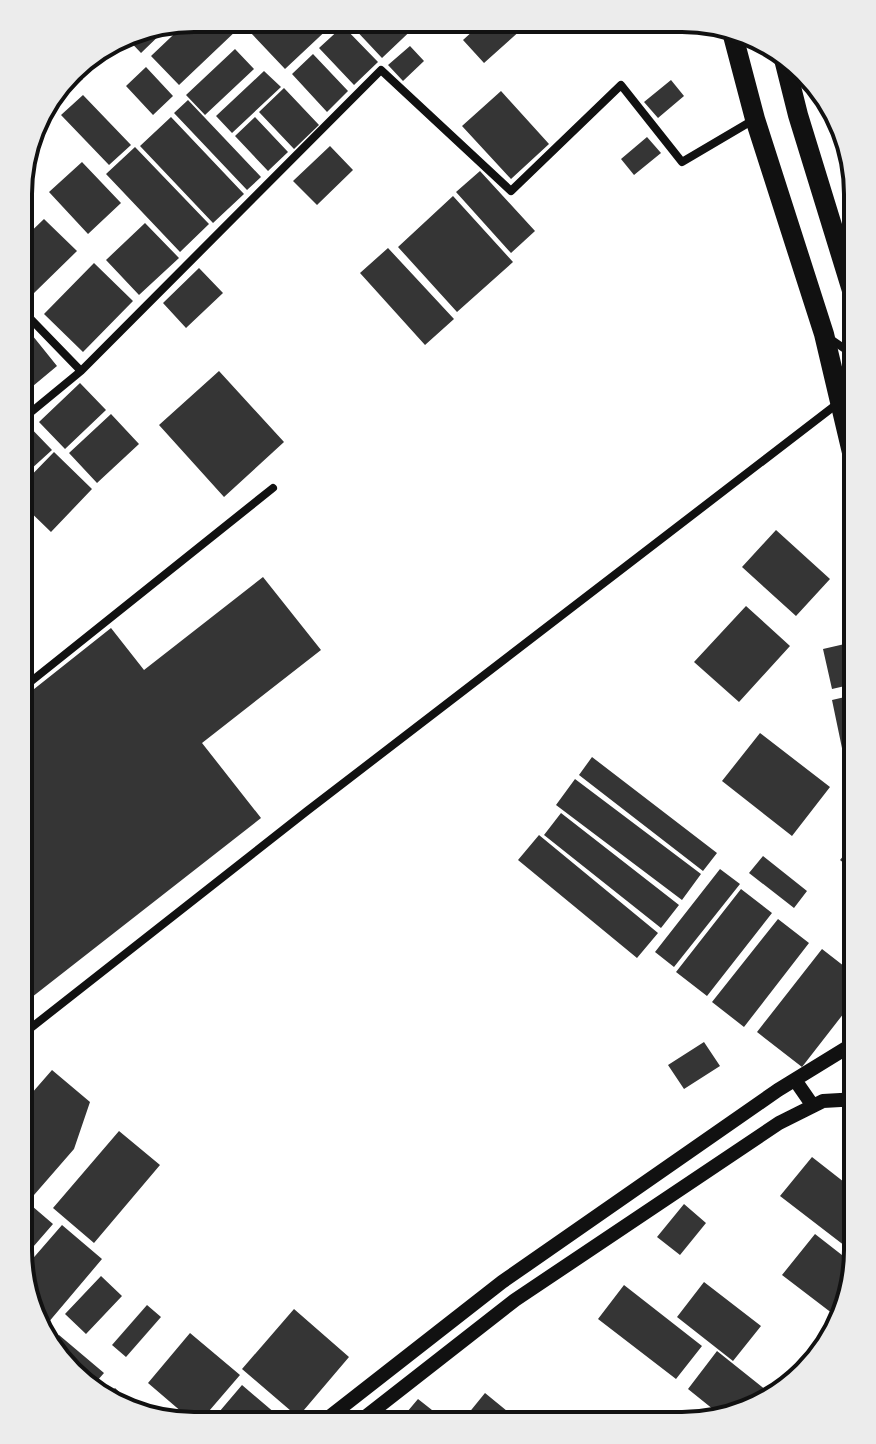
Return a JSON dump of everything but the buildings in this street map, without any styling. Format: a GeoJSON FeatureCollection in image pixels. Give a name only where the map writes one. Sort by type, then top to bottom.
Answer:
{"type":"FeatureCollection","features":[{"type":"Feature","properties":{"kind":"highway"},"geometry":{"type":"LineString","coordinates":[[734,41],[755,119],[824,334],[844,419]]}},
{"type":"Feature","properties":{"kind":"highway"},"geometry":{"type":"LineString","coordinates":[[787,72],[844,264]]}},
{"type":"Feature","properties":{"kind":"street"},"geometry":{"type":"LineString","coordinates":[[32,411],[81,371],[381,70],[511,191],[621,85],[682,162],[755,119]]}},
{"type":"Feature","properties":{"kind":"street"},"geometry":{"type":"LineString","coordinates":[[32,320],[81,371]]}},
{"type":"Feature","properties":{"kind":"street"},"geometry":{"type":"LineString","coordinates":[[824,334],[844,348]]}},
{"type":"Feature","properties":{"kind":"street"},"geometry":{"type":"LineString","coordinates":[[32,1027],[307,811],[840,402]]}},
{"type":"Feature","properties":{"kind":"street"},"geometry":{"type":"LineString","coordinates":[[32,681],[273,488]]}},
{"type":"Feature","properties":{"kind":"street"},"geometry":{"type":"LineString","coordinates":[[336,1412],[502,1282],[844,1049]]}},
{"type":"Feature","properties":{"kind":"street"},"geometry":{"type":"LineString","coordinates":[[795,1080],[813,1106]]}},
{"type":"Feature","properties":{"kind":"street"},"geometry":{"type":"LineString","coordinates":[[372,1412],[515,1300],[779,1123],[823,1101],[844,1100]]}}]}
